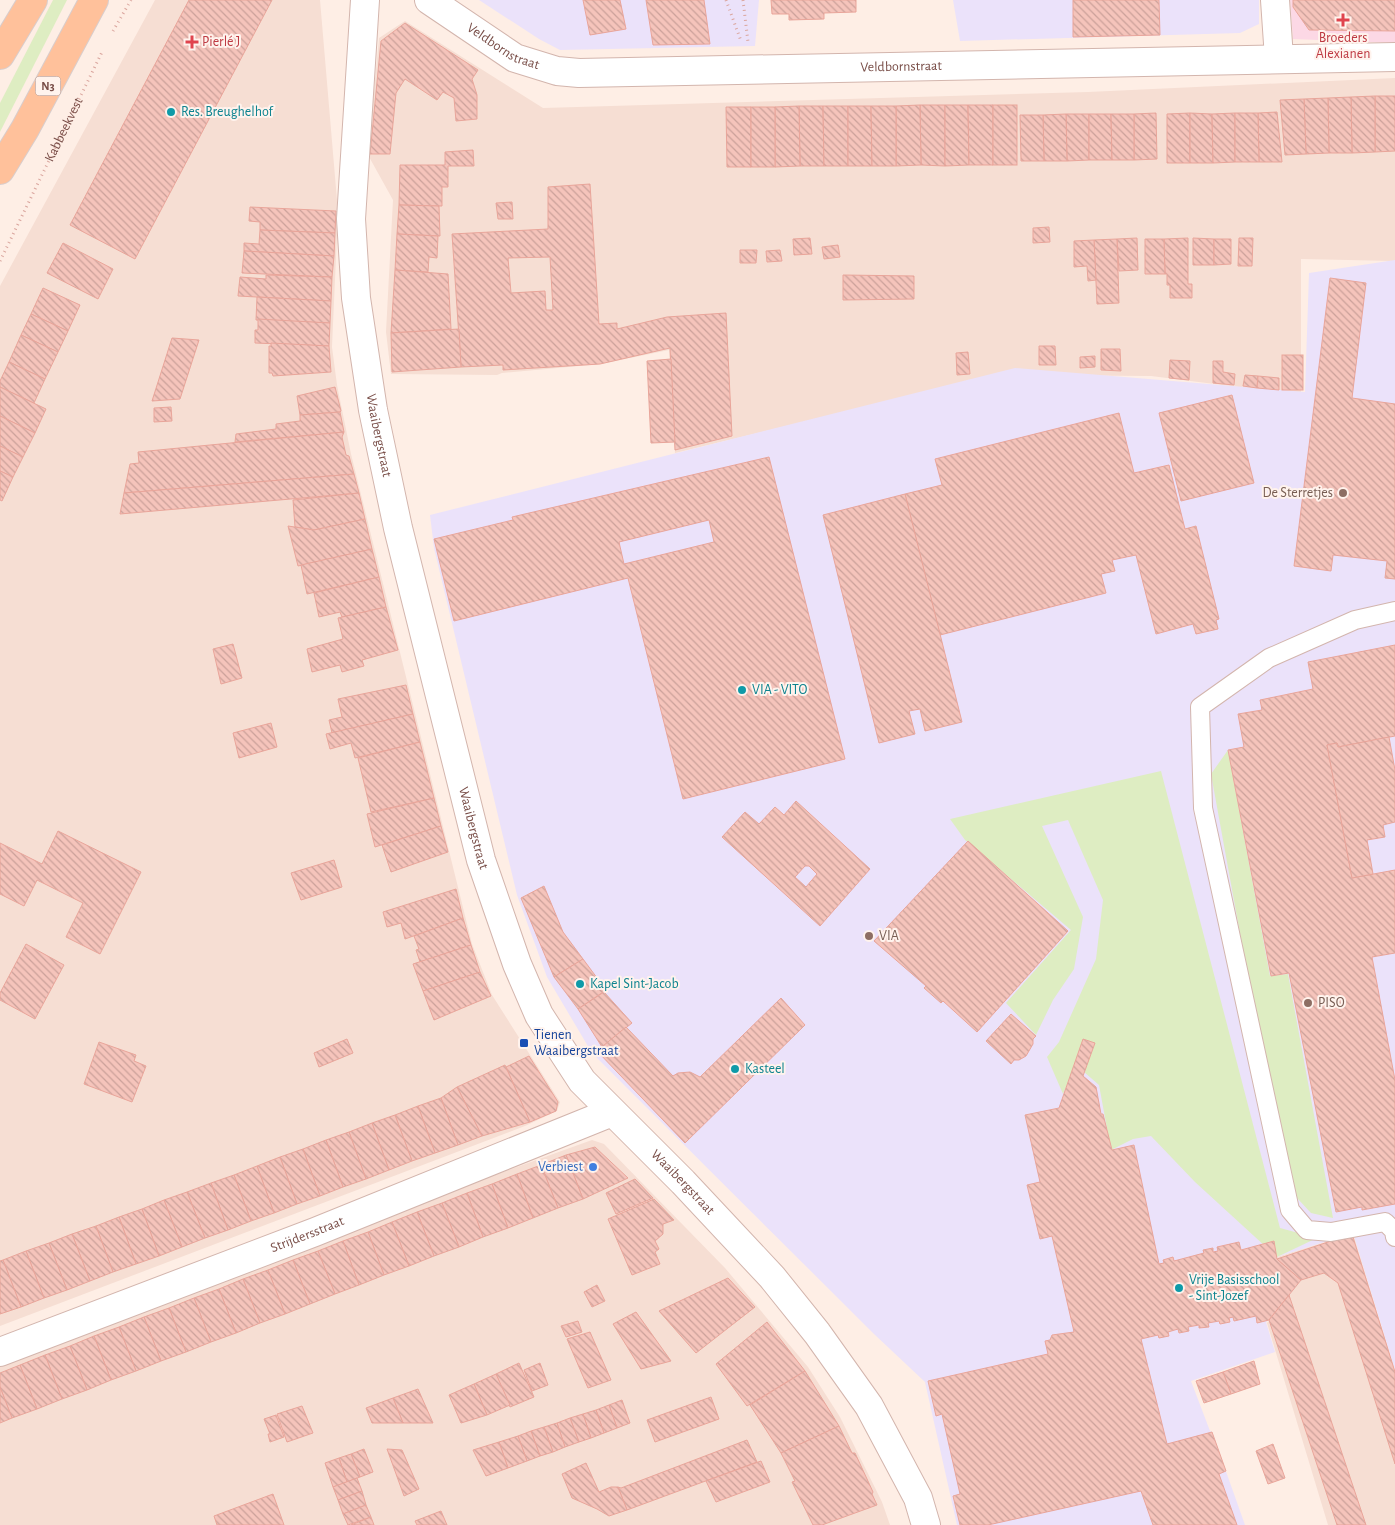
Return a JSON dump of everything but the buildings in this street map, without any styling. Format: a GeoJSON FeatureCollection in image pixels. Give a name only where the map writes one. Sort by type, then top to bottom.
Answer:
{"type":"FeatureCollection","features":[{"type":"Feature","properties":{"kind":"main road"},"geometry":{"type":"LineString","coordinates":[[0,55],[33,0]]}},
{"type":"Feature","properties":{"kind":"main road","name":"N3"},"geometry":{"type":"LineString","coordinates":[[0,170],[24,130],[94,0]]}},
{"type":"Feature","properties":{"kind":"street","name":"Waaibergstraat"},"geometry":{"type":"LineString","coordinates":[[365,0],[351,219],[357,307],[373,410],[398,528],[481,860],[517,964],[539,1015],[582,1081],[683,1182],[766,1271],[817,1333],[869,1406],[918,1498],[926,1525]]}},
{"type":"Feature","properties":{"kind":"street","name":"Veldbornstraat"},"geometry":{"type":"LineString","coordinates":[[429,0],[515,58],[558,71],[579,73],[1395,57]]}},
{"type":"Feature","properties":{"kind":"street"},"geometry":{"type":"LineString","coordinates":[[1275,0],[1279,58]]}},
{"type":"Feature","properties":{"kind":"street","name":"Strijdersstraat"},"geometry":{"type":"LineString","coordinates":[[0,1352],[315,1232],[612,1112]]}},
{"type":"Feature","properties":{"kind":"lane"},"geometry":{"type":"LineString","coordinates":[[1395,611],[1355,620],[1269,658],[1200,708],[1203,808],[1290,1210],[1308,1230],[1331,1232],[1385,1222],[1394,1231],[1395,1237]]}},
{"type":"Feature","properties":{"kind":"path"},"geometry":{"type":"LineString","coordinates":[[111,34],[131,0]]}},
{"type":"Feature","properties":{"kind":"path"},"geometry":{"type":"LineString","coordinates":[[726,0],[751,70]]}},
{"type":"Feature","properties":{"kind":"path"},"geometry":{"type":"LineString","coordinates":[[743,0],[751,70]]}},
{"type":"Feature","properties":{"kind":"path","name":"Kabbeekvest"},"geometry":{"type":"LineString","coordinates":[[0,261],[106,43]]}},
{"type":"Feature","properties":{"kind":"shaded area"},"geometry":{"type":"Polygon","coordinates":[[[155,0],[320,0],[338,212],[332,347],[337,385],[351,454],[472,944],[492,995],[560,1102],[557,1111],[525,1126],[0,1326],[0,286],[155,0]]]}},
{"type":"Feature","properties":{"kind":"shaded area"},"geometry":{"type":"Polygon","coordinates":[[[479,0],[759,0],[755,46],[560,50],[539,39],[479,0]]]}},
{"type":"Feature","properties":{"kind":"shaded area"},"geometry":{"type":"Polygon","coordinates":[[[953,0],[1259,0],[1259,24],[1240,33],[960,41],[953,0]]]}},
{"type":"Feature","properties":{"kind":"shaded area","name":"Broeders Alexianen"},"geometry":{"type":"Polygon","coordinates":[[[1290,0],[1395,0],[1395,43],[1293,39],[1290,0]]]}},
{"type":"Feature","properties":{"kind":"shaded area"},"geometry":{"type":"Polygon","coordinates":[[[405,21],[543,108],[1088,92],[1395,78],[1395,261],[1301,259],[1301,395],[1151,376],[997,375],[675,453],[669,350],[601,364],[497,375],[391,374],[386,332],[393,200],[368,155],[379,38],[405,21]]]}},
{"type":"Feature","properties":{"kind":"shaded area","name":"VIA"},"geometry":{"type":"Polygon","coordinates":[[[1395,260],[1395,1370],[1353,1233],[1277,1257],[1301,1280],[1266,1322],[1275,1352],[1191,1381],[1212,1432],[1245,1525],[957,1525],[925,1382],[874,1334],[592,1053],[547,977],[517,895],[434,548],[430,515],[1015,368],[1305,392],[1309,273],[1395,260]]]}},
{"type":"Feature","properties":{"kind":"shaded area"},"geometry":{"type":"Polygon","coordinates":[[[592,1140],[604,1144],[725,1268],[808,1367],[840,1417],[882,1502],[890,1525],[0,1525],[0,1348],[370,1220],[592,1140]]]}},
{"type":"Feature","properties":{"kind":"shaded area"},"geometry":{"type":"Polygon","coordinates":[[[1353,1233],[1395,1370],[1395,1525],[1328,1525],[1267,1323],[1301,1280],[1277,1257],[1353,1233]]]}},
{"type":"Feature","properties":{"kind":"green space"},"geometry":{"type":"Polygon","coordinates":[[[53,0],[67,0],[0,132],[0,103],[53,0]]]}},
{"type":"Feature","properties":{"kind":"green space"},"geometry":{"type":"Polygon","coordinates":[[[1228,750],[1270,976],[1288,974],[1333,1218],[1311,1213],[1297,1198],[1241,939],[1211,774],[1228,750]]]}},
{"type":"Feature","properties":{"kind":"green space"},"geometry":{"type":"Polygon","coordinates":[[[1161,771],[1280,1228],[1317,1238],[1277,1257],[1195,1182],[1151,1136],[1133,1139],[1111,1150],[1099,1085],[1076,1065],[1063,1094],[1047,1057],[1059,1042],[1096,959],[1103,900],[1068,820],[1042,826],[1083,917],[1074,969],[1053,1000],[1036,1035],[1006,1003],[1071,930],[965,840],[950,819],[1161,771]]]}},
{"type":"Feature","properties":{"kind":"place","name":"Broeders Alexianen"},"geometry":{"type":"Point","coordinates":[1343,20]}},
{"type":"Feature","properties":{"kind":"place","name":"Pierlé J"},"geometry":{"type":"Point","coordinates":[192,42]}},
{"type":"Feature","properties":{"kind":"place","name":"Res. Breughelhof"},"geometry":{"type":"Point","coordinates":[171,112]}},
{"type":"Feature","properties":{"kind":"place","name":"De Sterretjes"},"geometry":{"type":"Point","coordinates":[1343,493]}},
{"type":"Feature","properties":{"kind":"place","name":"VIA - VITO"},"geometry":{"type":"Point","coordinates":[742,690]}},
{"type":"Feature","properties":{"kind":"place","name":"VIA"},"geometry":{"type":"Point","coordinates":[869,936]}},
{"type":"Feature","properties":{"kind":"place","name":"Kapel Sint-Jacob"},"geometry":{"type":"Point","coordinates":[580,984]}},
{"type":"Feature","properties":{"kind":"place","name":"PISO"},"geometry":{"type":"Point","coordinates":[1308,1003]}},
{"type":"Feature","properties":{"kind":"place","name":"Tienen Waaibergstraat"},"geometry":{"type":"Point","coordinates":[524,1043]}},
{"type":"Feature","properties":{"kind":"place","name":"Kasteel"},"geometry":{"type":"Point","coordinates":[735,1069]}},
{"type":"Feature","properties":{"kind":"place","name":"Verbiest"},"geometry":{"type":"Point","coordinates":[593,1167]}},
{"type":"Feature","properties":{"kind":"place","name":"Vrije Basisschool - Sint-Jozef"},"geometry":{"type":"Point","coordinates":[1179,1288]}}]}
